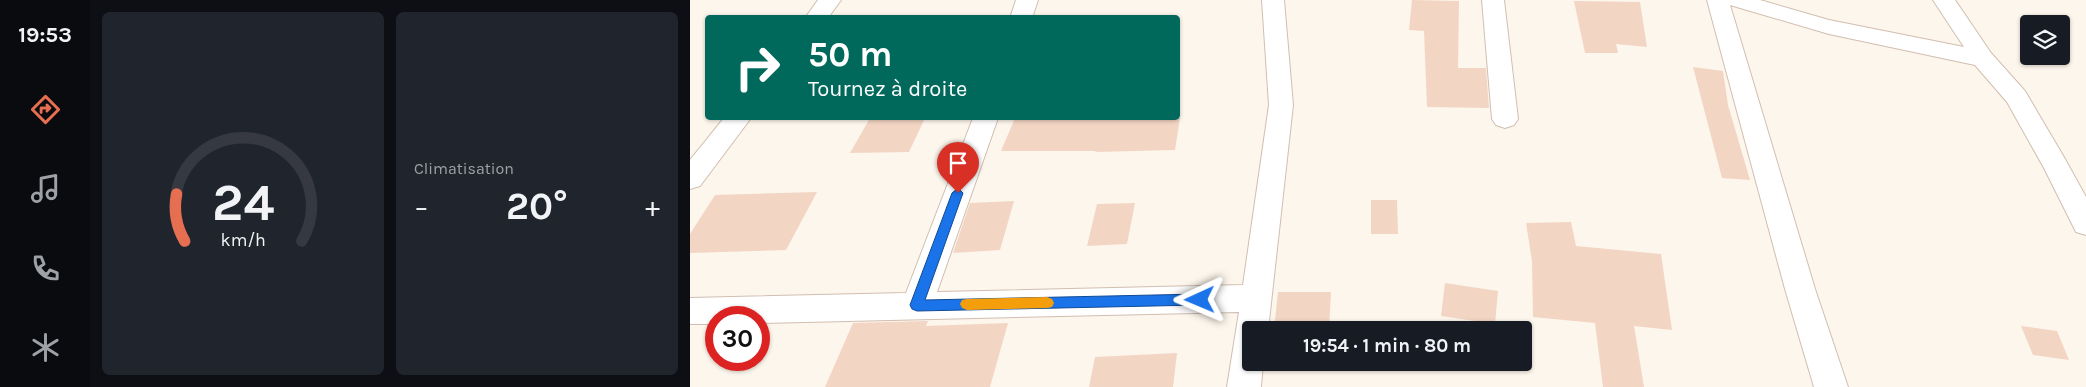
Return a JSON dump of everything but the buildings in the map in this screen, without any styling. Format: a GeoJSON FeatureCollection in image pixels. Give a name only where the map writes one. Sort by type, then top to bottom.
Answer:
{"type":"FeatureCollection","features":[{"type":"Feature","properties":{"kind":"street"},"geometry":{"type":"LineString","coordinates":[[818,15],[830,0]]}},
{"type":"Feature","properties":{"kind":"street"},"geometry":{"type":"LineString","coordinates":[[1022,15],[1027,0]]}},
{"type":"Feature","properties":{"kind":"street"},"geometry":{"type":"LineString","coordinates":[[1253,321],[1281,105],[1273,0]]}},
{"type":"Feature","properties":{"kind":"street"},"geometry":{"type":"LineString","coordinates":[[1493,0],[1505,119]]}},
{"type":"Feature","properties":{"kind":"street"},"geometry":{"type":"LineString","coordinates":[[1718,0],[1830,387]]}},
{"type":"Feature","properties":{"kind":"street"},"geometry":{"type":"LineString","coordinates":[[1738,0],[1805,22],[1983,59]]}},
{"type":"Feature","properties":{"kind":"street"},"geometry":{"type":"LineString","coordinates":[[1944,0],[1983,59],[2016,97],[2056,166],[2086,224]]}},
{"type":"Feature","properties":{"kind":"street"},"geometry":{"type":"LineString","coordinates":[[690,179],[736,120]]}},
{"type":"Feature","properties":{"kind":"street"},"geometry":{"type":"LineString","coordinates":[[917,305],[984,120]]}},
{"type":"Feature","properties":{"kind":"street"},"geometry":{"type":"LineString","coordinates":[[690,311],[1257,298]]}},
{"type":"Feature","properties":{"kind":"street"},"geometry":{"type":"LineString","coordinates":[[1244,387],[1246,371]]}},
{"type":"Feature","properties":{"kind":"slow traffic"},"geometry":{"type":"LineString","coordinates":[[967,304],[1047,303]]}},
{"type":"Feature","properties":{"kind":"route"},"geometry":{"type":"LineString","coordinates":[[958,193],[917,305],[1200,300]]}}]}
